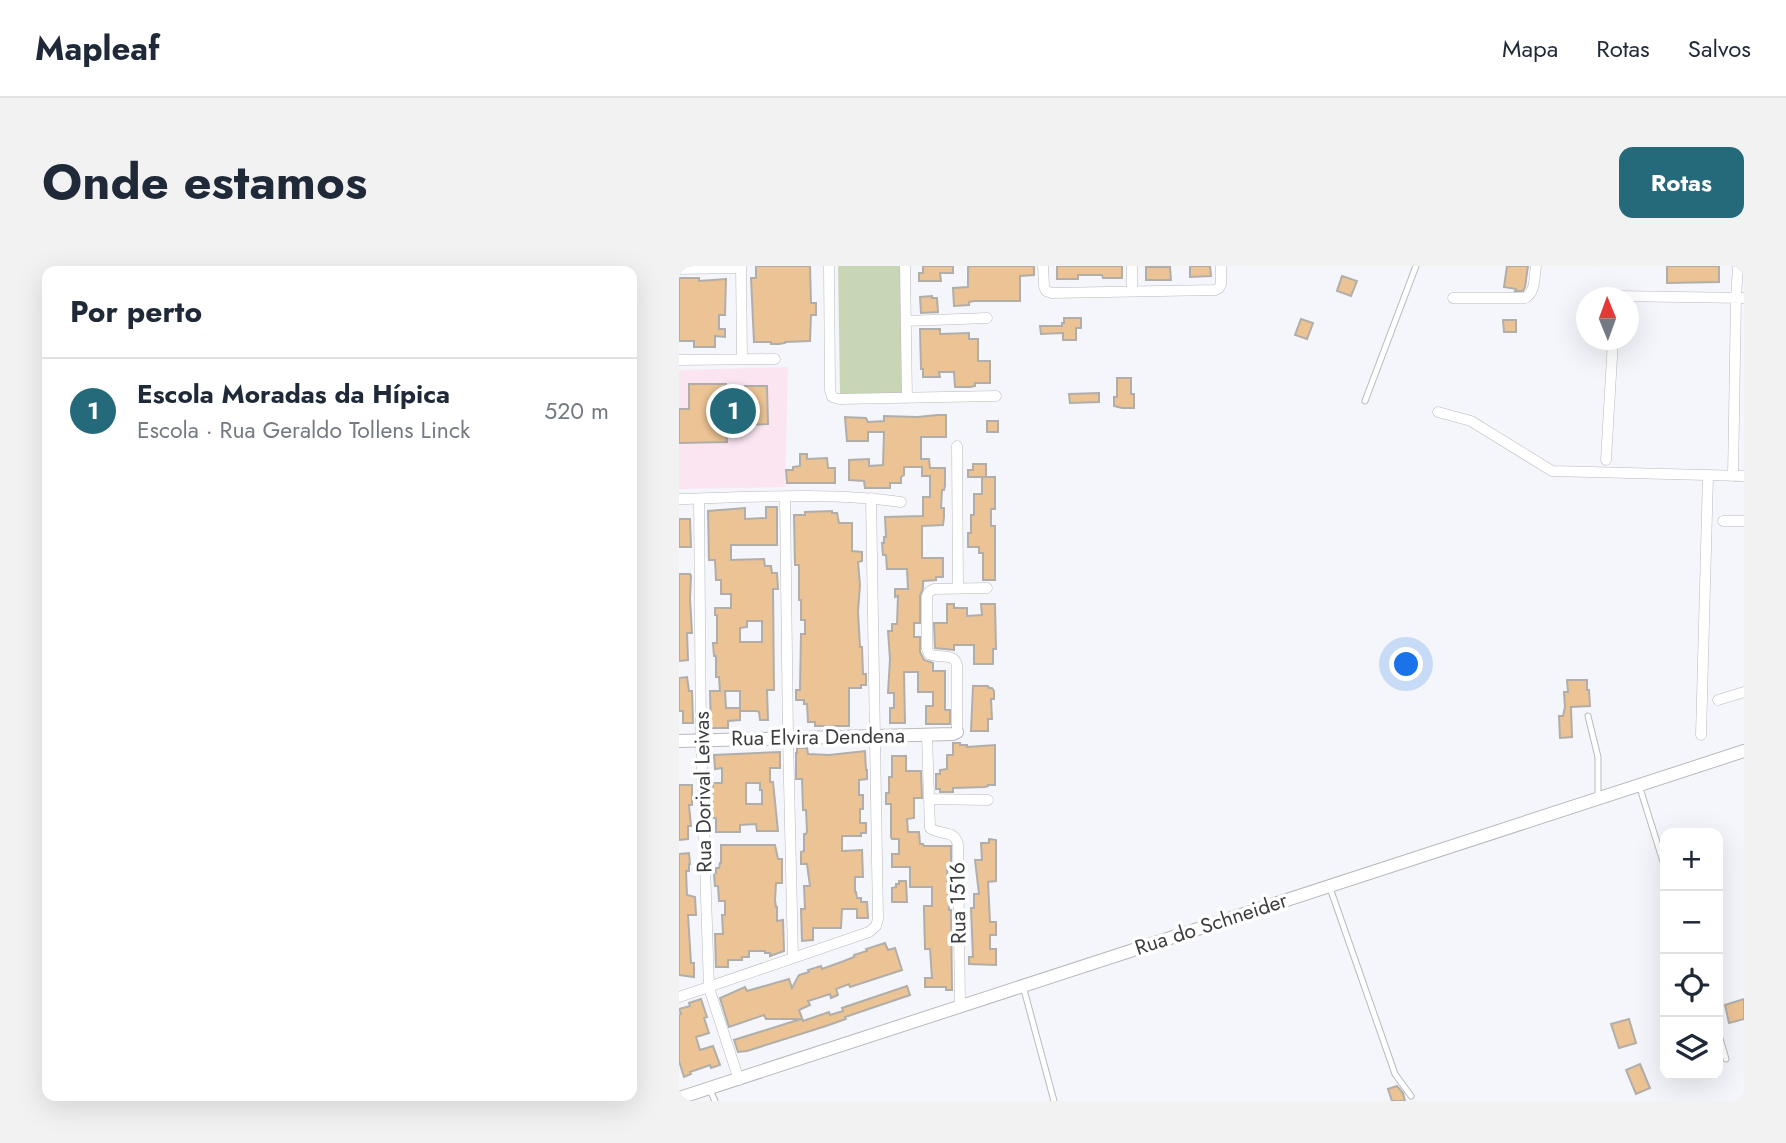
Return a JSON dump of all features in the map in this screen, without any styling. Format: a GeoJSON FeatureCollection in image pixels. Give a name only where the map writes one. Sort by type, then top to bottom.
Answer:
{"type":"FeatureCollection","features":[{"type":"Feature","properties":{"kind":"street"},"geometry":{"type":"LineString","coordinates":[[829,266],[832,397],[839,400],[996,396]]}},
{"type":"Feature","properties":{"kind":"street"},"geometry":{"type":"LineString","coordinates":[[905,266],[907,398]]}},
{"type":"Feature","properties":{"kind":"street"},"geometry":{"type":"LineString","coordinates":[[1043,266],[1044,286],[1046,291],[1052,293],[1215,290],[1221,284],[1221,266]]}},
{"type":"Feature","properties":{"kind":"street"},"geometry":{"type":"LineString","coordinates":[[1132,266],[1132,291]]}},
{"type":"Feature","properties":{"kind":"street"},"geometry":{"type":"LineString","coordinates":[[1453,298],[1525,298],[1532,290],[1536,266]]}},
{"type":"Feature","properties":{"kind":"street"},"geometry":{"type":"LineString","coordinates":[[1438,412],[1471,421],[1552,471],[1739,476],[1738,266]]}},
{"type":"Feature","properties":{"kind":"street"},"geometry":{"type":"LineString","coordinates":[[679,269],[741,267],[742,358]]}},
{"type":"Feature","properties":{"kind":"street"},"geometry":{"type":"LineString","coordinates":[[1639,297],[1740,298]]}},
{"type":"Feature","properties":{"kind":"street"},"geometry":{"type":"LineString","coordinates":[[906,321],[987,318]]}},
{"type":"Feature","properties":{"kind":"street"},"geometry":{"type":"LineString","coordinates":[[1606,460],[1612,350]]}},
{"type":"Feature","properties":{"kind":"street"},"geometry":{"type":"LineString","coordinates":[[679,360],[775,359]]}},
{"type":"Feature","properties":{"kind":"street"},"geometry":{"type":"LineString","coordinates":[[957,446],[958,589]]}},
{"type":"Feature","properties":{"kind":"street"},"geometry":{"type":"LineString","coordinates":[[1701,735],[1708,475]]}},
{"type":"Feature","properties":{"kind":"street"},"geometry":{"type":"LineString","coordinates":[[785,497],[787,737],[793,957]]}},
{"type":"Feature","properties":{"kind":"street"},"geometry":{"type":"LineString","coordinates":[[679,997],[869,932],[876,926],[876,736],[871,498]]}},
{"type":"Feature","properties":{"kind":"street"},"geometry":{"type":"LineString","coordinates":[[679,499],[871,498],[901,502]]}},
{"type":"Feature","properties":{"kind":"street","name":"Rua Dorival Leivas"},"geometry":{"type":"LineString","coordinates":[[699,499],[701,740],[709,988],[739,1080]]}},
{"type":"Feature","properties":{"kind":"street"},"geometry":{"type":"LineString","coordinates":[[1723,521],[1744,521]]}},
{"type":"Feature","properties":{"kind":"street"},"geometry":{"type":"LineString","coordinates":[[957,732],[956,660],[953,657],[929,654],[927,596],[934,589],[987,588]]}},
{"type":"Feature","properties":{"kind":"street"},"geometry":{"type":"LineString","coordinates":[[1719,700],[1744,692]]}},
{"type":"Feature","properties":{"kind":"street","name":"Rua Elvira Dendena"},"geometry":{"type":"LineString","coordinates":[[679,741],[957,732]]}},
{"type":"Feature","properties":{"kind":"street","name":"Rua 1516"},"geometry":{"type":"LineString","coordinates":[[927,735],[930,828],[935,832],[953,834],[958,845],[960,1007]]}},
{"type":"Feature","properties":{"kind":"street","name":"Rua do Schneider"},"geometry":{"type":"LineString","coordinates":[[679,1098],[1744,751]]}},
{"type":"Feature","properties":{"kind":"street"},"geometry":{"type":"LineString","coordinates":[[929,799],[988,800]]}},
{"type":"Feature","properties":{"kind":"lane"},"geometry":{"type":"LineString","coordinates":[[1365,401],[1416,266]]}},
{"type":"Feature","properties":{"kind":"lane"},"geometry":{"type":"LineString","coordinates":[[1588,716],[1598,757],[1598,798]]}},
{"type":"Feature","properties":{"kind":"lane"},"geometry":{"type":"LineString","coordinates":[[1639,785],[1660,852]]}},
{"type":"Feature","properties":{"kind":"lane"},"geometry":{"type":"LineString","coordinates":[[1329,885],[1395,1074],[1411,1096]]}},
{"type":"Feature","properties":{"kind":"lane"},"geometry":{"type":"LineString","coordinates":[[1023,986],[1054,1101]]}},
{"type":"Feature","properties":{"kind":"lane"},"geometry":{"type":"LineString","coordinates":[[1723,1047],[1727,1059]]}},
{"type":"Feature","properties":{"kind":"lane"},"geometry":{"type":"LineString","coordinates":[[709,1088],[715,1101]]}},
{"type":"Feature","properties":{"kind":"shaded area"},"geometry":{"type":"Polygon","coordinates":[[[788,367],[785,487],[679,489],[679,370],[788,367]]]}},
{"type":"Feature","properties":{"kind":"green space"},"geometry":{"type":"Polygon","coordinates":[[[838,266],[902,266],[904,393],[840,394],[838,266]]]}},
{"type":"Feature","properties":{"kind":"building"},"geometry":{"type":"Polygon","coordinates":[[[756,266],[810,266],[811,303],[816,303],[816,315],[811,315],[810,341],[779,344],[754,342],[751,278],[756,278],[756,266]]]}},
{"type":"Feature","properties":{"kind":"building"},"geometry":{"type":"Polygon","coordinates":[[[923,266],[953,266],[953,273],[940,273],[941,281],[919,281],[923,266]]]}},
{"type":"Feature","properties":{"kind":"building"},"geometry":{"type":"Polygon","coordinates":[[[1034,266],[1034,275],[1020,276],[1020,301],[974,301],[969,302],[969,305],[954,306],[953,288],[968,287],[968,267],[1034,266]]]}},
{"type":"Feature","properties":{"kind":"building"},"geometry":{"type":"Polygon","coordinates":[[[1057,266],[1122,266],[1122,278],[1078,275],[1078,279],[1057,279],[1057,266]]]}},
{"type":"Feature","properties":{"kind":"building"},"geometry":{"type":"Polygon","coordinates":[[[1190,266],[1210,266],[1211,276],[1190,277],[1190,266]]]}},
{"type":"Feature","properties":{"kind":"building"},"geometry":{"type":"Polygon","coordinates":[[[1507,266],[1528,266],[1523,291],[1504,287],[1507,266]]]}},
{"type":"Feature","properties":{"kind":"building"},"geometry":{"type":"Polygon","coordinates":[[[1667,266],[1719,266],[1719,282],[1667,283],[1667,266]]]}},
{"type":"Feature","properties":{"kind":"building"},"geometry":{"type":"Polygon","coordinates":[[[1146,267],[1170,267],[1171,280],[1146,280],[1146,267]]]}},
{"type":"Feature","properties":{"kind":"building"},"geometry":{"type":"Polygon","coordinates":[[[1342,276],[1357,281],[1351,296],[1337,291],[1342,276]]]}},
{"type":"Feature","properties":{"kind":"building"},"geometry":{"type":"Polygon","coordinates":[[[679,278],[699,278],[699,281],[726,279],[725,315],[719,315],[719,329],[725,329],[725,337],[715,336],[715,347],[694,347],[694,341],[679,341],[679,278]]]}},
{"type":"Feature","properties":{"kind":"building"},"geometry":{"type":"Polygon","coordinates":[[[920,297],[937,298],[938,312],[921,313],[920,297]]]}},
{"type":"Feature","properties":{"kind":"building"},"geometry":{"type":"Polygon","coordinates":[[[1064,318],[1081,318],[1081,328],[1076,328],[1076,340],[1063,340],[1063,333],[1041,334],[1040,326],[1062,326],[1064,318]]]}},
{"type":"Feature","properties":{"kind":"building"},"geometry":{"type":"Polygon","coordinates":[[[1301,319],[1313,323],[1307,339],[1295,335],[1301,319]]]}},
{"type":"Feature","properties":{"kind":"building"},"geometry":{"type":"Polygon","coordinates":[[[1503,320],[1516,320],[1516,332],[1504,332],[1503,320]]]}},
{"type":"Feature","properties":{"kind":"building"},"geometry":{"type":"Polygon","coordinates":[[[920,329],[940,329],[940,334],[969,333],[969,339],[978,339],[978,361],[990,361],[990,383],[955,387],[954,372],[939,372],[940,377],[923,377],[920,329]]]}},
{"type":"Feature","properties":{"kind":"building"},"geometry":{"type":"Polygon","coordinates":[[[1117,378],[1131,378],[1134,408],[1114,406],[1117,378]]]}},
{"type":"Feature","properties":{"kind":"building"},"geometry":{"type":"Polygon","coordinates":[[[689,384],[726,384],[726,410],[745,396],[745,386],[767,386],[768,424],[745,425],[745,412],[734,425],[726,425],[727,442],[679,443],[679,409],[689,409],[689,384]]]}},
{"type":"Feature","properties":{"kind":"building"},"geometry":{"type":"Polygon","coordinates":[[[1099,393],[1099,402],[1070,403],[1069,394],[1099,393]]]}},
{"type":"Feature","properties":{"kind":"building"},"geometry":{"type":"Polygon","coordinates":[[[946,415],[946,437],[921,437],[921,459],[929,459],[930,468],[945,468],[941,508],[944,508],[944,517],[943,525],[922,526],[922,558],[943,558],[943,577],[923,581],[920,623],[914,623],[914,637],[920,637],[920,652],[924,660],[933,663],[933,671],[945,671],[945,710],[950,710],[950,724],[926,724],[926,706],[933,706],[933,692],[918,692],[918,672],[904,672],[905,723],[890,723],[894,693],[888,693],[888,631],[892,631],[892,624],[897,624],[898,596],[895,597],[895,589],[908,589],[907,569],[887,569],[882,543],[886,537],[885,517],[923,516],[923,497],[930,497],[930,476],[922,476],[922,467],[904,467],[901,483],[890,483],[890,488],[865,488],[864,481],[849,480],[849,460],[869,459],[869,466],[883,465],[884,432],[868,432],[868,441],[847,441],[845,417],[866,418],[868,422],[884,421],[884,416],[946,415]]]}},
{"type":"Feature","properties":{"kind":"building"},"geometry":{"type":"Polygon","coordinates":[[[987,421],[998,421],[998,432],[987,432],[987,421]]]}},
{"type":"Feature","properties":{"kind":"building"},"geometry":{"type":"Polygon","coordinates":[[[800,454],[807,454],[807,459],[827,458],[828,468],[835,468],[835,483],[787,483],[786,470],[800,466],[800,454]]]}},
{"type":"Feature","properties":{"kind":"building"},"geometry":{"type":"Polygon","coordinates":[[[973,464],[986,464],[986,477],[968,477],[968,470],[973,470],[973,464]]]}},
{"type":"Feature","properties":{"kind":"building"},"geometry":{"type":"Polygon","coordinates":[[[982,477],[995,477],[995,509],[991,509],[991,526],[995,526],[995,580],[983,580],[983,553],[979,553],[979,547],[968,547],[971,515],[974,515],[974,494],[982,494],[982,477]]]}},
{"type":"Feature","properties":{"kind":"building"},"geometry":{"type":"Polygon","coordinates":[[[766,507],[777,507],[777,545],[731,545],[731,560],[764,559],[765,566],[771,566],[772,573],[777,573],[778,589],[773,589],[774,690],[767,690],[768,720],[760,720],[757,711],[740,711],[740,720],[728,721],[728,728],[711,728],[710,691],[720,691],[713,643],[717,643],[715,608],[731,608],[731,594],[721,594],[721,580],[716,580],[715,560],[709,560],[708,511],[745,508],[745,519],[766,518],[766,507]],[[747,621],[747,627],[740,628],[740,642],[762,642],[762,621],[747,621]],[[725,691],[726,708],[740,708],[740,691],[725,691]]]}},
{"type":"Feature","properties":{"kind":"building"},"geometry":{"type":"Polygon","coordinates":[[[832,511],[837,513],[839,523],[852,523],[852,551],[862,552],[862,561],[858,562],[858,612],[866,685],[849,688],[849,726],[815,726],[815,722],[808,722],[807,704],[804,704],[804,700],[796,700],[796,690],[800,690],[801,634],[805,634],[805,620],[801,620],[799,565],[795,565],[794,515],[832,511]]]}},
{"type":"Feature","properties":{"kind":"building"},"geometry":{"type":"Polygon","coordinates":[[[679,519],[690,519],[691,547],[679,547],[679,519]]]}},
{"type":"Feature","properties":{"kind":"building"},"geometry":{"type":"Polygon","coordinates":[[[679,574],[691,576],[692,633],[687,633],[688,660],[679,661],[679,574]]]}},
{"type":"Feature","properties":{"kind":"building"},"geometry":{"type":"Polygon","coordinates":[[[947,604],[954,604],[954,608],[967,608],[967,616],[982,615],[981,604],[995,604],[996,649],[993,649],[993,664],[974,664],[974,645],[954,645],[954,650],[935,648],[934,623],[947,623],[947,604]]]}},
{"type":"Feature","properties":{"kind":"building"},"geometry":{"type":"Polygon","coordinates":[[[687,677],[689,691],[692,691],[693,723],[683,723],[683,711],[679,711],[679,678],[687,677]]]}},
{"type":"Feature","properties":{"kind":"building"},"geometry":{"type":"Polygon","coordinates":[[[1567,680],[1587,680],[1590,706],[1571,707],[1572,737],[1560,738],[1559,716],[1563,716],[1565,707],[1564,692],[1568,692],[1567,680]]]}},
{"type":"Feature","properties":{"kind":"building"},"geometry":{"type":"Polygon","coordinates":[[[973,686],[988,686],[994,691],[994,699],[991,699],[992,719],[988,719],[988,731],[971,731],[973,686]]]}},
{"type":"Feature","properties":{"kind":"building"},"geometry":{"type":"Polygon","coordinates":[[[953,743],[967,747],[995,745],[995,785],[953,788],[953,792],[940,792],[940,789],[936,789],[936,774],[947,769],[947,755],[953,755],[953,743]]]}},
{"type":"Feature","properties":{"kind":"building"},"geometry":{"type":"Polygon","coordinates":[[[797,748],[807,748],[808,754],[829,755],[865,751],[867,770],[867,779],[859,780],[859,795],[863,795],[860,823],[866,823],[866,833],[861,833],[861,836],[842,836],[842,851],[862,850],[863,877],[855,877],[855,892],[861,902],[867,902],[868,918],[857,918],[857,909],[842,909],[841,928],[813,928],[813,940],[802,941],[801,909],[805,909],[804,886],[810,886],[807,864],[801,864],[804,834],[807,831],[802,779],[796,779],[797,748]]]}},
{"type":"Feature","properties":{"kind":"building"},"geometry":{"type":"Polygon","coordinates":[[[780,752],[780,768],[770,768],[778,831],[757,831],[756,824],[740,825],[740,832],[716,832],[716,818],[712,818],[713,783],[722,783],[722,768],[715,769],[714,755],[780,752]],[[746,783],[746,804],[762,804],[760,783],[746,783]]]}},
{"type":"Feature","properties":{"kind":"building"},"geometry":{"type":"Polygon","coordinates":[[[892,756],[906,756],[906,771],[921,771],[922,798],[914,798],[914,818],[907,819],[908,832],[919,832],[920,844],[924,846],[951,846],[951,867],[947,867],[951,910],[952,990],[946,990],[946,987],[925,987],[925,978],[932,978],[930,949],[925,949],[924,906],[932,906],[932,887],[910,887],[910,867],[892,867],[892,854],[899,854],[899,839],[891,837],[891,804],[886,804],[889,777],[892,777],[892,756]]]}},
{"type":"Feature","properties":{"kind":"building"},"geometry":{"type":"Polygon","coordinates":[[[679,785],[692,785],[692,805],[689,805],[691,826],[688,826],[688,839],[679,840],[679,785]]]}},
{"type":"Feature","properties":{"kind":"building"},"geometry":{"type":"Polygon","coordinates":[[[989,839],[996,840],[996,881],[988,882],[990,922],[996,922],[996,935],[990,935],[990,949],[996,949],[996,965],[969,964],[969,957],[973,957],[971,908],[974,908],[974,894],[979,894],[975,860],[982,860],[981,843],[989,843],[989,839]]]}},
{"type":"Feature","properties":{"kind":"building"},"geometry":{"type":"Polygon","coordinates":[[[721,845],[775,845],[778,859],[782,859],[782,883],[776,883],[775,900],[777,921],[783,920],[784,951],[770,956],[770,953],[765,951],[749,951],[749,957],[728,960],[728,967],[716,967],[715,934],[723,934],[722,915],[725,915],[725,901],[719,901],[714,874],[721,863],[721,845]]]}},
{"type":"Feature","properties":{"kind":"building"},"geometry":{"type":"Polygon","coordinates":[[[689,853],[689,871],[686,871],[687,895],[695,897],[696,915],[688,915],[694,977],[679,975],[679,854],[689,853]]]}},
{"type":"Feature","properties":{"kind":"building"},"geometry":{"type":"Polygon","coordinates":[[[899,881],[906,881],[907,902],[892,902],[892,888],[899,884],[899,881]]]}},
{"type":"Feature","properties":{"kind":"building"},"geometry":{"type":"Polygon","coordinates":[[[885,943],[888,950],[895,948],[902,970],[836,989],[838,995],[831,998],[830,994],[808,1001],[810,1005],[799,1010],[803,1021],[829,1012],[830,1015],[843,1011],[842,1008],[907,986],[910,995],[826,1026],[738,1052],[734,1040],[801,1019],[766,1019],[764,1015],[729,1027],[720,998],[745,987],[747,991],[789,979],[792,988],[799,975],[809,972],[808,970],[821,966],[822,969],[885,943]]]}},
{"type":"Feature","properties":{"kind":"building"},"geometry":{"type":"Polygon","coordinates":[[[701,999],[709,1033],[696,1037],[700,1050],[713,1046],[720,1065],[711,1068],[710,1065],[684,1077],[679,1061],[679,1009],[701,999]]]}},
{"type":"Feature","properties":{"kind":"building"},"geometry":{"type":"Polygon","coordinates":[[[1744,999],[1744,1019],[1729,1023],[1725,1005],[1744,999]]]}},
{"type":"Feature","properties":{"kind":"building"},"geometry":{"type":"Polygon","coordinates":[[[1629,1019],[1636,1043],[1619,1048],[1611,1024],[1629,1019]]]}},
{"type":"Feature","properties":{"kind":"building"},"geometry":{"type":"Polygon","coordinates":[[[1640,1064],[1650,1088],[1636,1094],[1626,1070],[1640,1064]]]}},
{"type":"Feature","properties":{"kind":"building"},"geometry":{"type":"Polygon","coordinates":[[[1397,1086],[1405,1101],[1392,1101],[1388,1089],[1397,1086]]]}},
{"type":"Feature","properties":{"kind":"place","name":"Escola Moradas da Hípica"},"geometry":{"type":"Point","coordinates":[733,411]}}]}
